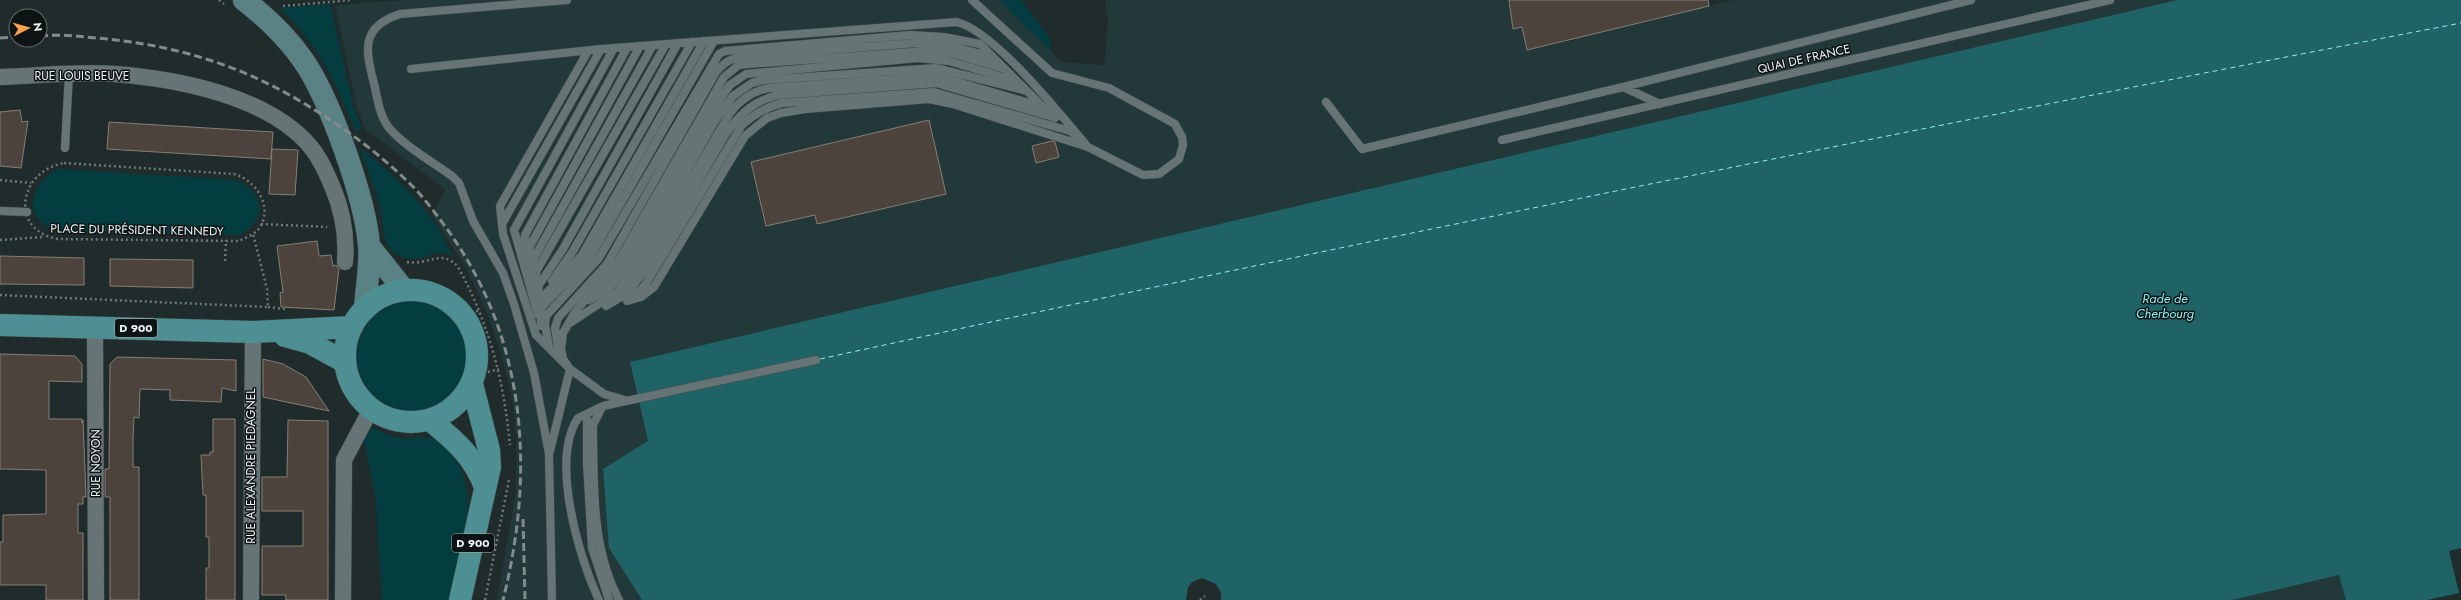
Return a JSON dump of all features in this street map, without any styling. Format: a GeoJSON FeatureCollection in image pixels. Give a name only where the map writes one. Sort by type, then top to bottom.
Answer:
{"type":"FeatureCollection","features":[{"type":"Feature","properties":{"kind":"main road"},"geometry":{"type":"LineString","coordinates":[[404,290],[420,290],[435,294],[471,311],[471,326],[477,343],[478,361],[472,384],[455,407],[430,420],[414,423],[399,422],[385,417],[372,409],[353,388],[345,362],[347,341],[352,327],[365,309],[383,296],[404,290]]}},
{"type":"Feature","properties":{"kind":"main road","name":"D 900"},"geometry":{"type":"LineString","coordinates":[[0,325],[263,332],[352,327]]}},
{"type":"Feature","properties":{"kind":"main road","name":"D 900"},"geometry":{"type":"LineString","coordinates":[[263,332],[310,343],[345,362]]}},
{"type":"Feature","properties":{"kind":"main road","name":"D 900"},"geometry":{"type":"LineString","coordinates":[[460,600],[490,467],[489,450],[472,384]]}},
{"type":"Feature","properties":{"kind":"main road"},"geometry":{"type":"LineString","coordinates":[[430,420],[462,446],[473,460],[485,487]]}},
{"type":"Feature","properties":{"kind":"street"},"geometry":{"type":"LineString","coordinates":[[246,4],[293,46],[321,93],[350,168],[361,204],[369,246],[365,309]]}},
{"type":"Feature","properties":{"kind":"street","name":"RUE LOUIS BEUVE"},"geometry":{"type":"LineString","coordinates":[[0,77],[114,74],[157,79],[202,88],[262,111],[289,127],[310,146],[325,170],[336,195],[345,227],[345,262]]}},
{"type":"Feature","properties":{"kind":"street"},"geometry":{"type":"LineString","coordinates":[[369,246],[404,290]]}},
{"type":"Feature","properties":{"kind":"street","name":"RUE NOYON"},"geometry":{"type":"LineString","coordinates":[[95,327],[96,600]]}},
{"type":"Feature","properties":{"kind":"street","name":"RUE ALEXANDRE PIEDAGNEL"},"geometry":{"type":"LineString","coordinates":[[250,600],[263,332]]}},
{"type":"Feature","properties":{"kind":"street"},"geometry":{"type":"LineString","coordinates":[[343,600],[344,460],[372,409]]}},
{"type":"Feature","properties":{"kind":"lane"},"geometry":{"type":"LineString","coordinates":[[552,600],[549,454],[528,347],[503,274],[473,221],[459,183],[452,176],[400,139],[381,116],[366,49],[374,31],[390,17],[400,14],[567,0]]}},
{"type":"Feature","properties":{"kind":"lane"},"geometry":{"type":"LineString","coordinates":[[588,311],[648,294],[654,287],[745,136],[767,118],[781,113],[805,109],[934,100],[1088,147],[1118,163],[1150,176],[1159,174],[1174,165],[1179,159],[1183,145],[1182,137],[1174,124],[1109,88],[1052,73],[972,0]]}},
{"type":"Feature","properties":{"kind":"lane"},"geometry":{"type":"LineString","coordinates":[[1326,102],[1362,149],[1623,87],[1971,0]]}},
{"type":"Feature","properties":{"kind":"lane","name":"QUAI DE FRANCE"},"geometry":{"type":"LineString","coordinates":[[1502,140],[2110,0]]}},
{"type":"Feature","properties":{"kind":"lane"},"geometry":{"type":"LineString","coordinates":[[410,69],[614,48],[941,22],[966,25],[976,30],[1028,79],[1088,147]]}},
{"type":"Feature","properties":{"kind":"lane"},"geometry":{"type":"LineString","coordinates":[[549,346],[545,325],[546,316],[590,257],[719,54],[725,51],[924,34],[980,44],[1043,107],[1088,147]]}},
{"type":"Feature","properties":{"kind":"lane"},"geometry":{"type":"LineString","coordinates":[[536,302],[590,257],[704,41]]}},
{"type":"Feature","properties":{"kind":"lane"},"geometry":{"type":"LineString","coordinates":[[542,331],[541,308],[590,257],[714,41]]}},
{"type":"Feature","properties":{"kind":"lane"},"geometry":{"type":"LineString","coordinates":[[536,302],[573,251],[692,42]]}},
{"type":"Feature","properties":{"kind":"lane"},"geometry":{"type":"LineString","coordinates":[[536,302],[539,285],[562,249],[678,43]]}},
{"type":"Feature","properties":{"kind":"lane"},"geometry":{"type":"LineString","coordinates":[[559,357],[556,338],[558,318],[607,264],[716,72],[731,59],[916,43],[947,45],[994,57]]}},
{"type":"Feature","properties":{"kind":"lane"},"geometry":{"type":"LineString","coordinates":[[531,287],[531,267],[548,243],[666,44]]}},
{"type":"Feature","properties":{"kind":"lane"},"geometry":{"type":"LineString","coordinates":[[633,400],[604,394],[570,368],[549,346],[542,331],[538,316],[534,280],[548,243],[653,45]]}},
{"type":"Feature","properties":{"kind":"lane"},"geometry":{"type":"LineString","coordinates":[[528,275],[527,254],[533,240],[640,46]]}},
{"type":"Feature","properties":{"kind":"lane"},"geometry":{"type":"LineString","coordinates":[[536,302],[524,261],[518,248],[514,230],[614,48]]}},
{"type":"Feature","properties":{"kind":"lane"},"geometry":{"type":"LineString","coordinates":[[524,261],[525,235],[627,48]]}},
{"type":"Feature","properties":{"kind":"lane"},"geometry":{"type":"LineString","coordinates":[[502,224],[601,50]]}},
{"type":"Feature","properties":{"kind":"lane"},"geometry":{"type":"LineString","coordinates":[[559,357],[541,342],[532,325],[503,234],[500,206],[588,51]]}},
{"type":"Feature","properties":{"kind":"lane"},"geometry":{"type":"LineString","coordinates":[[559,357],[561,340],[575,312],[619,260],[724,77],[739,65],[927,51],[951,53],[1005,69]]}},
{"type":"Feature","properties":{"kind":"lane"},"geometry":{"type":"LineString","coordinates":[[607,305],[626,294],[724,93],[730,85],[746,74],[918,58],[949,61],[1018,81]]}},
{"type":"Feature","properties":{"kind":"lane"},"geometry":{"type":"LineString","coordinates":[[627,301],[645,285],[642,262],[716,119],[733,96],[752,83],[764,80],[936,68],[1028,91]]}},
{"type":"Feature","properties":{"kind":"lane"},"geometry":{"type":"LineString","coordinates":[[65,148],[69,74]]}},
{"type":"Feature","properties":{"kind":"lane"},"geometry":{"type":"LineString","coordinates":[[642,262],[730,113],[743,99],[762,89],[937,76],[1043,107]]}},
{"type":"Feature","properties":{"kind":"lane"},"geometry":{"type":"LineString","coordinates":[[575,312],[589,300],[608,289],[642,262],[727,132],[742,113],[755,102],[778,95],[936,84],[954,87],[1055,118]]}},
{"type":"Feature","properties":{"kind":"lane"},"geometry":{"type":"LineString","coordinates":[[1623,87],[1660,104]]}},
{"type":"Feature","properties":{"kind":"lane"},"geometry":{"type":"LineString","coordinates":[[567,326],[617,292],[642,262],[742,125],[752,116],[770,106],[782,103],[934,92],[1070,131]]}},
{"type":"Feature","properties":{"kind":"lane"},"geometry":{"type":"LineString","coordinates":[[0,211],[27,212]]}},
{"type":"Feature","properties":{"kind":"lane"},"geometry":{"type":"LineString","coordinates":[[599,600],[576,540],[567,476],[566,460],[571,431],[578,418],[603,406],[816,360]]}},
{"type":"Feature","properties":{"kind":"lane"},"geometry":{"type":"LineString","coordinates":[[549,454],[570,368]]}},
{"type":"Feature","properties":{"kind":"lane"},"geometry":{"type":"LineString","coordinates":[[603,406],[597,415],[593,436],[595,518],[601,550],[619,600]]}},
{"type":"Feature","properties":{"kind":"lane"},"geometry":{"type":"LineString","coordinates":[[587,414],[586,463],[592,548],[609,600]]}},
{"type":"Feature","properties":{"kind":"path"},"geometry":{"type":"LineString","coordinates":[[219,0],[246,4]]}},
{"type":"Feature","properties":{"kind":"path"},"geometry":{"type":"LineString","coordinates":[[276,6],[352,0]]}},
{"type":"Feature","properties":{"kind":"path"},"geometry":{"type":"LineString","coordinates":[[0,180],[31,183],[44,170],[64,163],[234,174],[251,182],[258,190],[264,213],[261,224],[253,234],[267,289],[268,307],[0,296]]}},
{"type":"Feature","properties":{"kind":"path","name":"PLACE DU PRÉSIDENT KENNEDY"},"geometry":{"type":"LineString","coordinates":[[31,183],[27,192],[27,212],[34,228],[44,236],[58,239],[239,241],[253,234]]}},
{"type":"Feature","properties":{"kind":"path"},"geometry":{"type":"LineString","coordinates":[[261,224],[345,227]]}},
{"type":"Feature","properties":{"kind":"path"},"geometry":{"type":"LineString","coordinates":[[0,240],[44,236]]}},
{"type":"Feature","properties":{"kind":"path"},"geometry":{"type":"LineString","coordinates":[[225,261],[226,240]]}},
{"type":"Feature","properties":{"kind":"path"},"geometry":{"type":"LineString","coordinates":[[383,263],[392,257],[412,263],[425,262],[438,257],[447,258],[458,267],[471,311],[499,368]]}},
{"type":"Feature","properties":{"kind":"path"},"geometry":{"type":"LineString","coordinates":[[1200,600],[1205,596]]}},
{"type":"Feature","properties":{"kind":"shaded area"},"geometry":{"type":"Polygon","coordinates":[[[404,0],[999,0],[1062,62],[1104,65],[1108,22],[1105,0],[1509,0],[1510,11],[1522,27],[1528,50],[1576,40],[1576,37],[1734,0],[2177,0],[630,362],[648,441],[609,548],[642,600],[497,600],[515,498],[517,441],[512,398],[501,353],[487,313],[464,264],[432,215],[446,190],[365,129],[357,108],[335,5],[404,0]]]}},
{"type":"Feature","properties":{"kind":"shaded area"},"geometry":{"type":"Polygon","coordinates":[[[999,0],[1021,0],[1050,38],[1051,52],[999,0]]]}},
{"type":"Feature","properties":{"kind":"shaded area"},"geometry":{"type":"Polygon","coordinates":[[[330,4],[354,109],[362,129],[355,130],[325,64],[306,36],[280,8],[330,4]]]}},
{"type":"Feature","properties":{"kind":"shaded area"},"geometry":{"type":"Polygon","coordinates":[[[359,147],[387,170],[425,210],[436,224],[452,256],[445,253],[440,253],[413,259],[400,256],[390,249],[384,236],[381,211],[377,195],[359,147]]]}},
{"type":"Feature","properties":{"kind":"shaded area"},"geometry":{"type":"Polygon","coordinates":[[[57,169],[235,180],[245,185],[257,199],[259,206],[258,214],[255,222],[239,235],[56,231],[45,225],[37,218],[33,201],[35,192],[40,184],[47,176],[57,169]]]}},
{"type":"Feature","properties":{"kind":"shaded area"},"geometry":{"type":"Polygon","coordinates":[[[412,301],[433,306],[451,317],[462,335],[467,356],[462,377],[451,395],[433,406],[412,411],[391,406],[373,395],[362,377],[357,356],[362,335],[373,317],[391,306],[412,301]]]}},
{"type":"Feature","properties":{"kind":"shaded area"},"geometry":{"type":"Polygon","coordinates":[[[370,426],[392,436],[406,438],[428,438],[438,441],[446,447],[459,465],[466,483],[468,502],[463,542],[449,600],[382,600],[376,499],[364,439],[370,426]]]}},
{"type":"Feature","properties":{"kind":"shaded area"},"geometry":{"type":"Polygon","coordinates":[[[2339,575],[2346,600],[2232,600],[2339,575]]]}},
{"type":"Feature","properties":{"kind":"water","name":"Rade de Cherbourg"},"geometry":{"type":"Polygon","coordinates":[[[2177,0],[2461,0],[2461,600],[2346,600],[2339,575],[2232,600],[642,600],[609,548],[603,469],[648,441],[630,362],[2177,0]]]}},
{"type":"Feature","properties":{"kind":"pier"},"geometry":{"type":"Polygon","coordinates":[[[2461,548],[2461,600],[2427,600],[2459,593],[2449,551],[2461,548]]]}},
{"type":"Feature","properties":{"kind":"pier"},"geometry":{"type":"Polygon","coordinates":[[[1202,578],[1216,584],[1221,593],[1221,600],[1186,600],[1188,587],[1192,582],[1202,578]]]}},
{"type":"Feature","properties":{"kind":"building"},"geometry":{"type":"Polygon","coordinates":[[[1509,0],[1708,0],[1709,6],[1527,50],[1522,27],[1513,29],[1509,0]]]}},
{"type":"Feature","properties":{"kind":"building"},"geometry":{"type":"Polygon","coordinates":[[[20,110],[22,122],[28,121],[21,168],[0,166],[0,112],[20,110]]]}},
{"type":"Feature","properties":{"kind":"building"},"geometry":{"type":"Polygon","coordinates":[[[929,120],[946,194],[817,224],[815,215],[766,226],[751,162],[929,120]]]}},
{"type":"Feature","properties":{"kind":"building"},"geometry":{"type":"Polygon","coordinates":[[[109,122],[273,132],[271,159],[107,149],[109,122]]]}},
{"type":"Feature","properties":{"kind":"building"},"geometry":{"type":"Polygon","coordinates":[[[1052,141],[1055,142],[1059,157],[1036,163],[1032,146],[1052,141]]]}},
{"type":"Feature","properties":{"kind":"building"},"geometry":{"type":"Polygon","coordinates":[[[272,149],[298,150],[295,195],[269,194],[272,149]]]}},
{"type":"Feature","properties":{"kind":"building"},"geometry":{"type":"Polygon","coordinates":[[[317,241],[319,256],[331,255],[333,266],[336,265],[339,269],[334,310],[281,307],[280,293],[283,292],[277,246],[317,241]]]}},
{"type":"Feature","properties":{"kind":"building"},"geometry":{"type":"Polygon","coordinates":[[[0,256],[84,258],[84,285],[0,284],[0,256]]]}},
{"type":"Feature","properties":{"kind":"building"},"geometry":{"type":"Polygon","coordinates":[[[110,259],[193,260],[193,288],[110,286],[110,259]]]}},
{"type":"Feature","properties":{"kind":"building"},"geometry":{"type":"Polygon","coordinates":[[[0,354],[75,356],[82,364],[82,382],[49,381],[49,419],[82,419],[82,423],[83,420],[86,497],[83,497],[83,504],[78,504],[78,533],[83,533],[83,600],[46,600],[46,585],[0,585],[0,542],[3,542],[3,515],[46,514],[46,470],[0,469],[0,354]]]}},
{"type":"Feature","properties":{"kind":"building"},"geometry":{"type":"Polygon","coordinates":[[[117,357],[236,360],[236,391],[222,388],[221,402],[170,400],[170,390],[140,389],[139,418],[134,417],[133,440],[133,467],[139,467],[139,600],[110,600],[110,497],[105,497],[105,469],[109,469],[110,364],[117,357]]]}},
{"type":"Feature","properties":{"kind":"building"},"geometry":{"type":"Polygon","coordinates":[[[263,359],[283,364],[306,377],[329,411],[263,397],[263,359]]]}},
{"type":"Feature","properties":{"kind":"building"},"geometry":{"type":"Polygon","coordinates":[[[213,419],[235,419],[235,600],[206,600],[206,568],[209,568],[209,537],[206,537],[206,495],[203,495],[201,455],[210,455],[210,452],[213,452],[213,419]]]}},
{"type":"Feature","properties":{"kind":"building"},"geometry":{"type":"Polygon","coordinates":[[[288,420],[328,421],[328,600],[286,600],[286,595],[262,595],[262,546],[303,546],[303,511],[262,511],[262,477],[287,477],[288,420]]]}},
{"type":"Feature","properties":{"kind":"ferry route"},"geometry":{"type":"LineString","coordinates":[[820,359],[1230,271],[1640,186],[2050,103],[2461,23]]}},
{"type":"Feature","properties":{"kind":"railway"},"geometry":{"type":"LineString","coordinates":[[48,35],[75,36],[150,45],[201,58],[227,66],[251,76],[300,101],[353,136],[403,177],[428,204],[450,233],[476,275],[495,319],[509,364],[517,410],[521,457],[519,505],[513,552],[503,600]]}},
{"type":"Feature","properties":{"kind":"railway"},"geometry":{"type":"LineString","coordinates":[[0,38],[8,38]]}},
{"type":"Feature","properties":{"kind":"railway"},"geometry":{"type":"LineString","coordinates":[[523,519],[525,600]]}}]}
